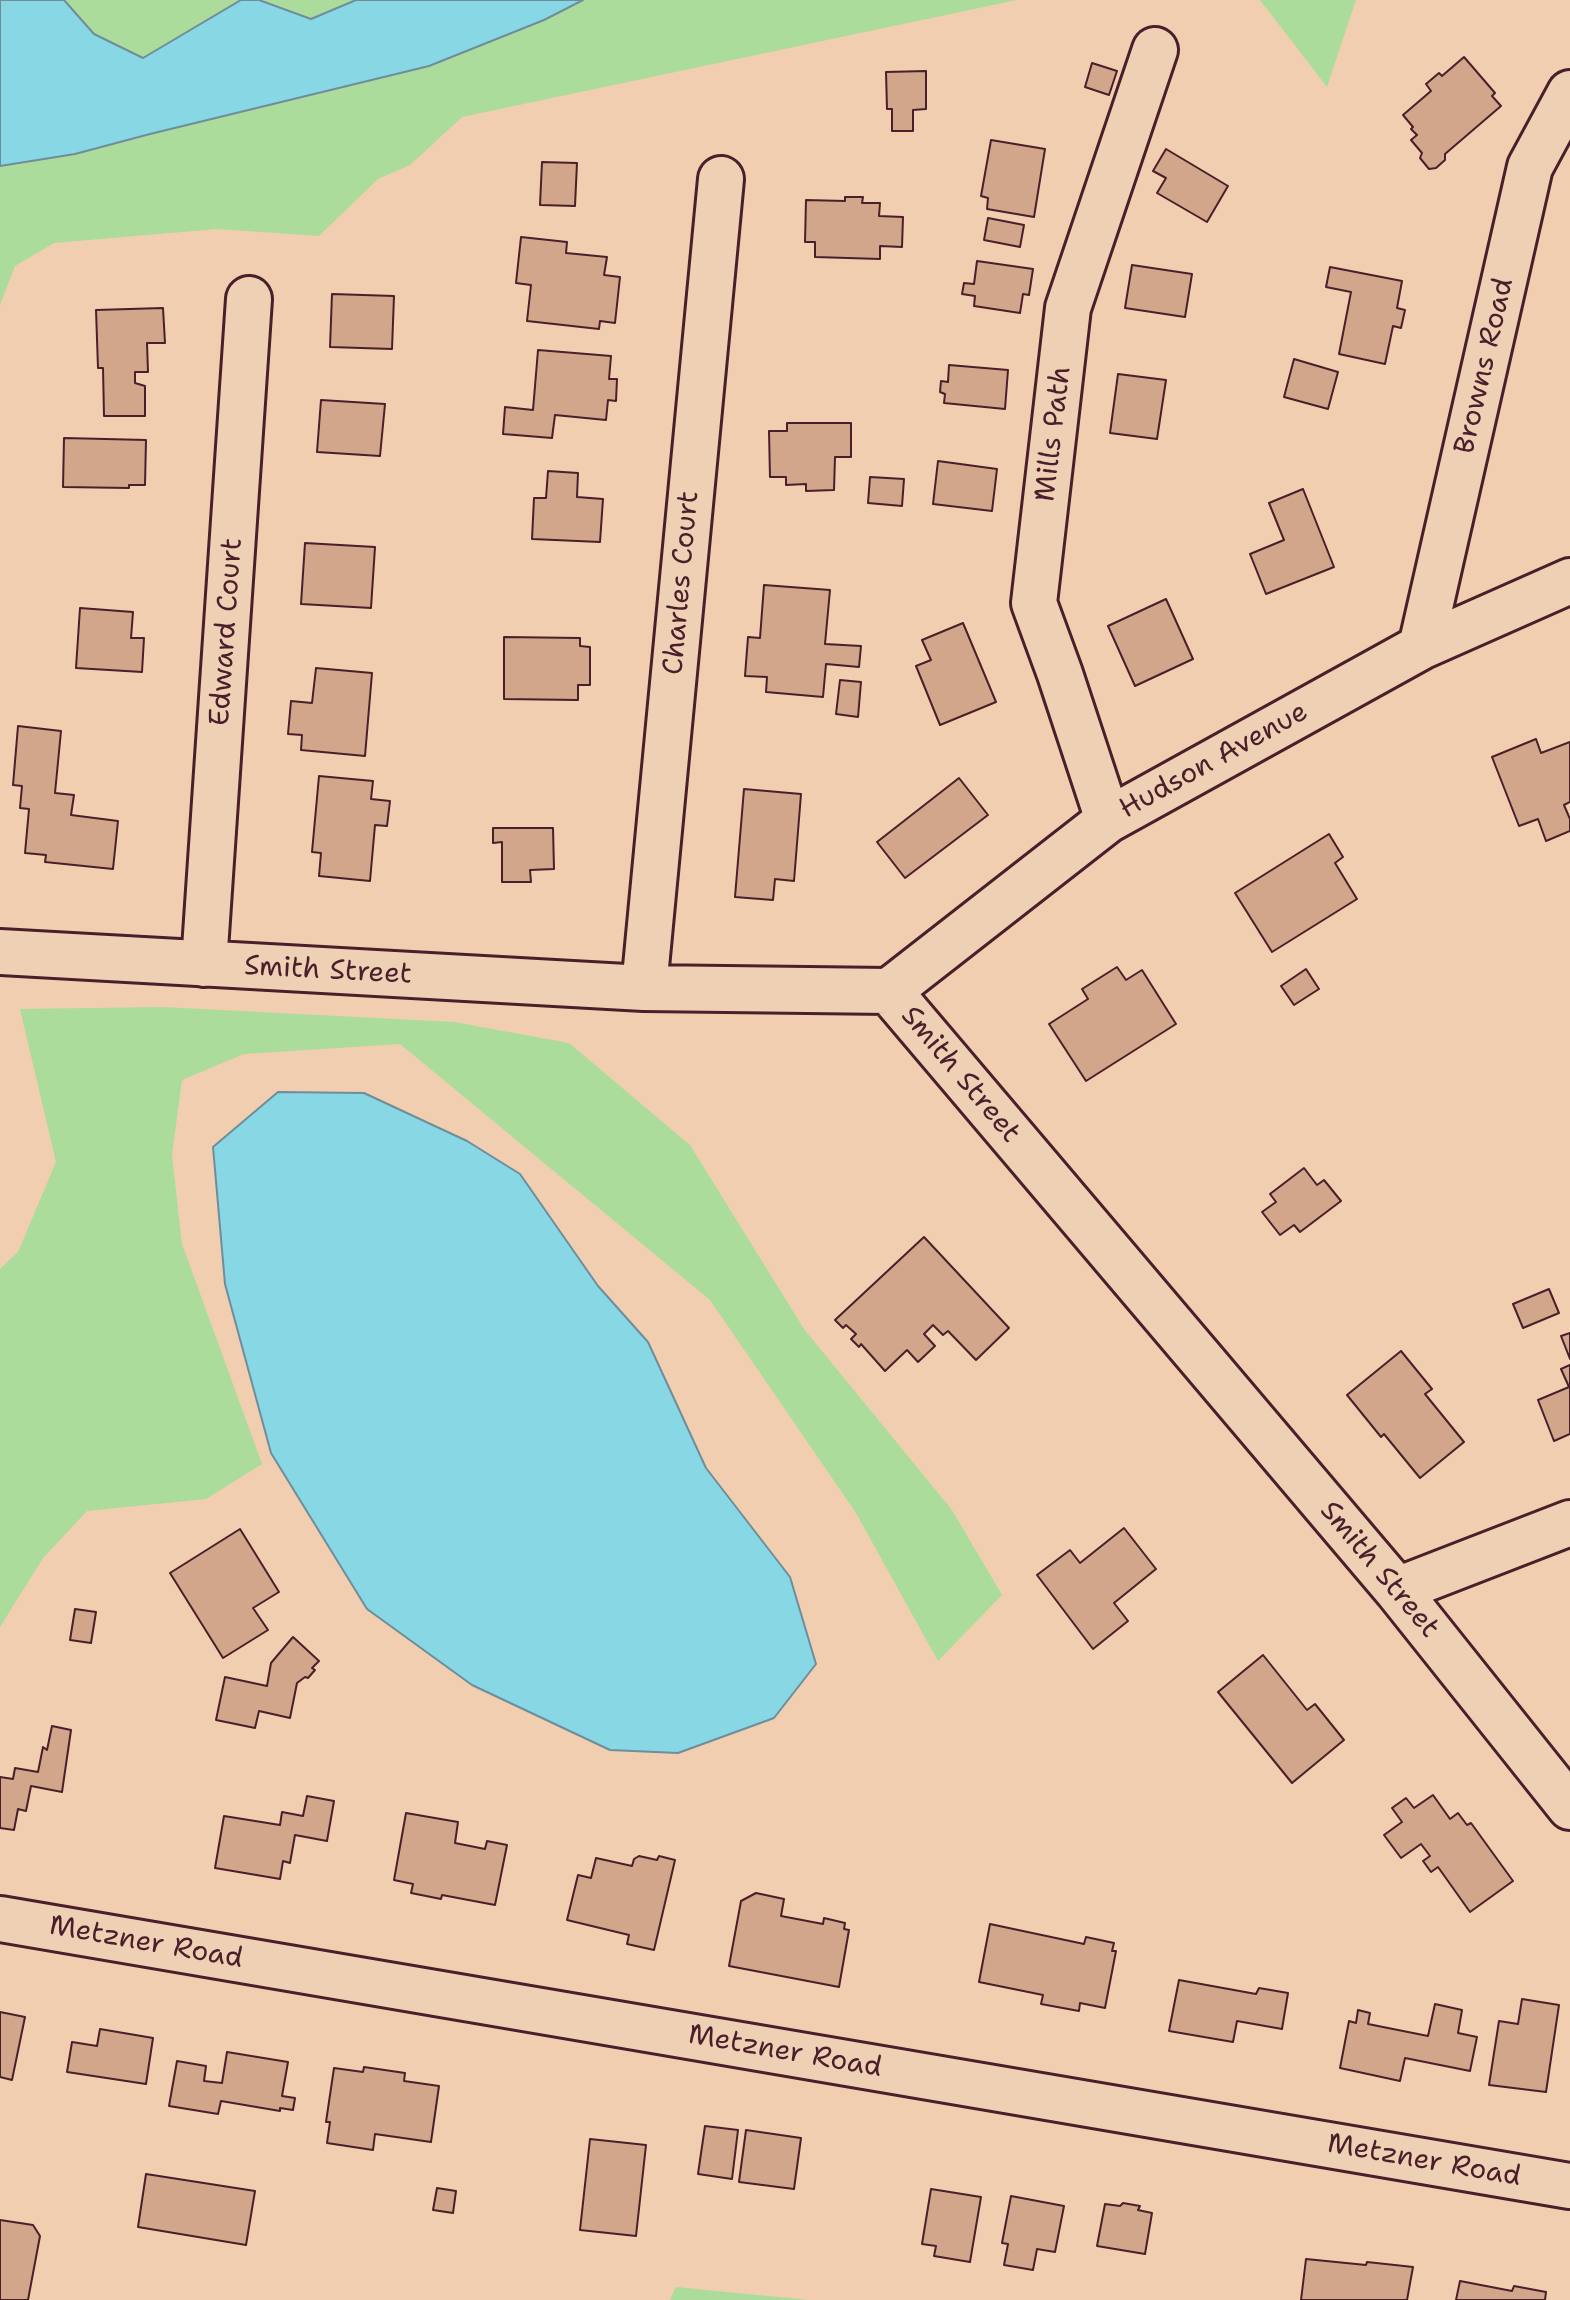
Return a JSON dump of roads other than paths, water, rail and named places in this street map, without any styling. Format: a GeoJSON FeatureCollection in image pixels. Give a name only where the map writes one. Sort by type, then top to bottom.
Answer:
{"type":"FeatureCollection","features":[{"type":"Feature","properties":{"kind":"street","name":"Mills Path"},"geometry":{"type":"LineString","coordinates":[[1108,820],[1034,603],[1068,308],[1155,50]]}},
{"type":"Feature","properties":{"kind":"street","name":"Browns Road"},"geometry":{"type":"LineString","coordinates":[[1421,647],[1530,167],[1570,93]]}},
{"type":"Feature","properties":{"kind":"street","name":"Charles Court"},"geometry":{"type":"LineString","coordinates":[[644,988],[721,179]]}},
{"type":"Feature","properties":{"kind":"street","name":"Edward Court"},"geometry":{"type":"LineString","coordinates":[[204,964],[249,299]]}},
{"type":"Feature","properties":{"kind":"street","name":"Hudson Avenue"},"geometry":{"type":"LineString","coordinates":[[889,991],[1108,820],[1421,647],[1570,581]]}},
{"type":"Feature","properties":{"kind":"street","name":"Smith Street"},"geometry":{"type":"LineString","coordinates":[[0,952],[644,988],[889,991],[1397,1590],[1570,1807]]}},
{"type":"Feature","properties":{"kind":"street"},"geometry":{"type":"LineString","coordinates":[[1397,1590],[1570,1523]]}},
{"type":"Feature","properties":{"kind":"street","name":"Metzner Road"},"geometry":{"type":"LineString","coordinates":[[0,1919],[1570,2186]]}},
{"type":"Feature","properties":{"kind":"water"},"geometry":{"type":"Polygon","coordinates":[[[0,0],[64,0],[94,34],[143,58],[241,0],[259,0],[311,19],[356,0],[583,0],[544,20],[429,66],[75,154],[0,166],[0,0]]]}},
{"type":"Feature","properties":{"kind":"water"},"geometry":{"type":"Polygon","coordinates":[[[278,1092],[364,1093],[467,1141],[520,1174],[598,1286],[648,1342],[706,1468],[790,1577],[816,1664],[774,1718],[678,1753],[610,1750],[472,1685],[367,1609],[271,1453],[225,1284],[213,1147],[278,1092]]]}}]}
